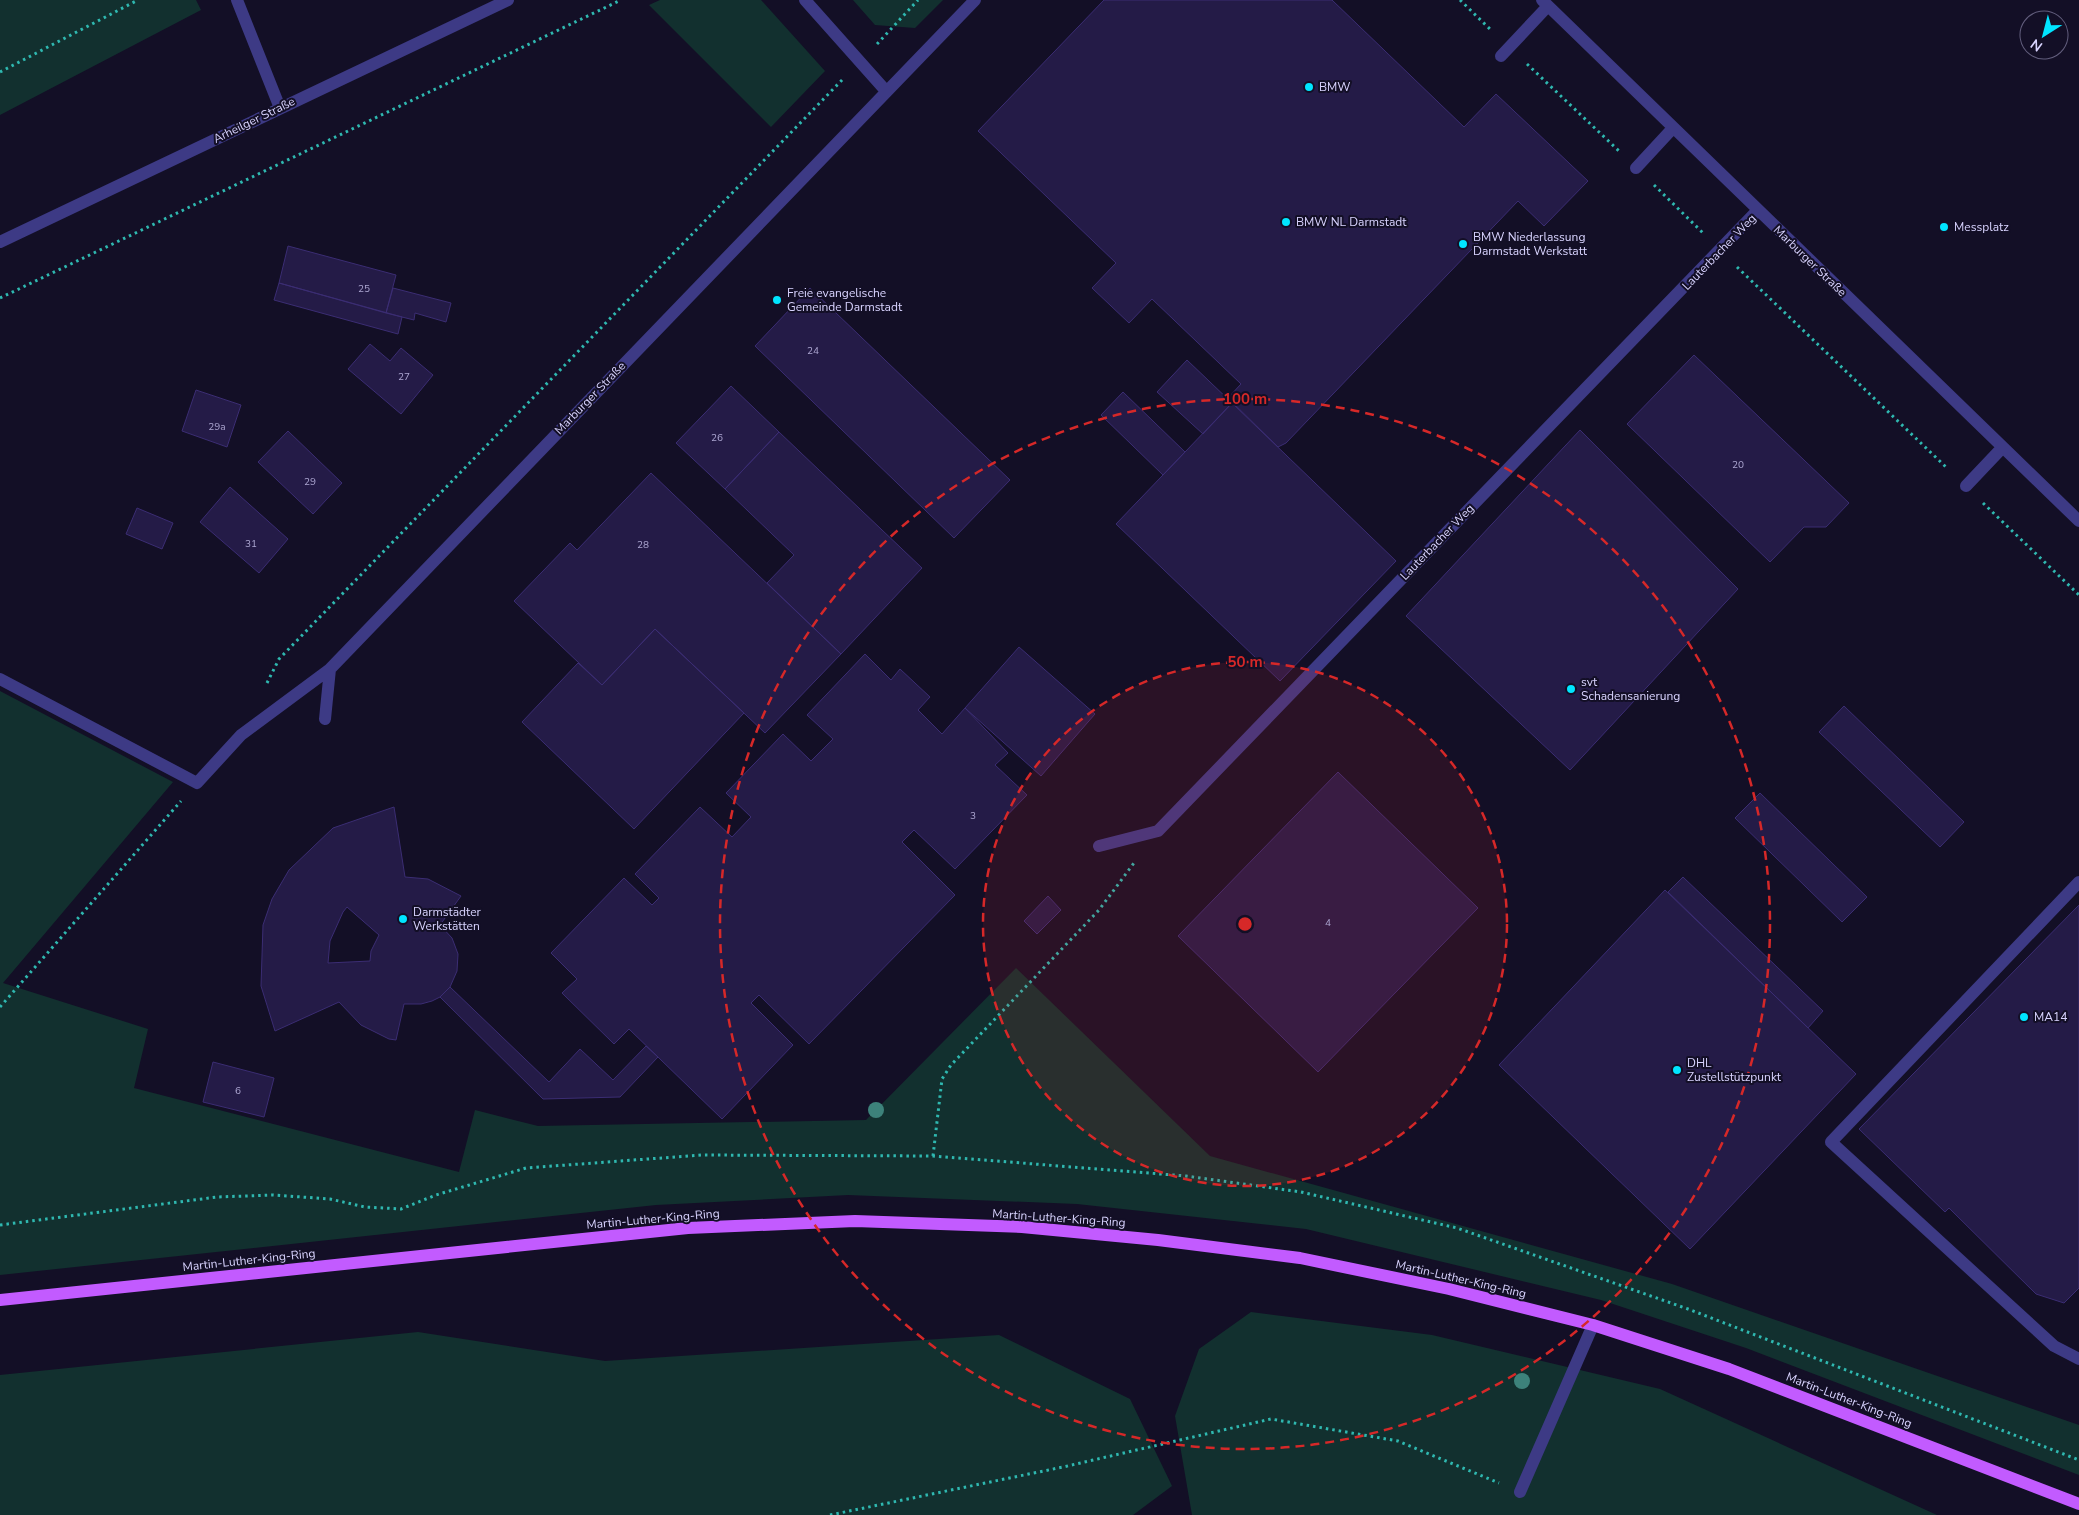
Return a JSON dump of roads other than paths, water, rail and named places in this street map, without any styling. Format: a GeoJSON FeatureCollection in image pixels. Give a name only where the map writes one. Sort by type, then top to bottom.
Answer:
{"type":"FeatureCollection","features":[{"type":"Feature","properties":{"kind":"main road","name":"Martin-Luther-King-Ring"},"geometry":{"type":"LineString","coordinates":[[0,1300],[688,1228],[855,1221],[1022,1227],[1158,1240],[1300,1258],[1449,1290],[1593,1325],[1729,1369],[2079,1504]]}},
{"type":"Feature","properties":{"kind":"street"},"geometry":{"type":"LineString","coordinates":[[237,0],[280,108]]}},
{"type":"Feature","properties":{"kind":"street","name":"Arheilger Straße"},"geometry":{"type":"LineString","coordinates":[[0,242],[508,0]]}},
{"type":"Feature","properties":{"kind":"street"},"geometry":{"type":"LineString","coordinates":[[804,0],[886,90]]}},
{"type":"Feature","properties":{"kind":"street","name":"Marburger Straße"},"geometry":{"type":"LineString","coordinates":[[0,679],[197,783],[241,735],[330,668],[886,90],[975,0]]}},
{"type":"Feature","properties":{"kind":"street"},"geometry":{"type":"LineString","coordinates":[[1505,52],[1545,3]]}},
{"type":"Feature","properties":{"kind":"street","name":"Marburger Straße"},"geometry":{"type":"LineString","coordinates":[[1545,3],[2079,521]]}},
{"type":"Feature","properties":{"kind":"street"},"geometry":{"type":"LineString","coordinates":[[1636,168],[1673,128]]}},
{"type":"Feature","properties":{"kind":"street","name":"Lauterbacher Weg"},"geometry":{"type":"LineString","coordinates":[[1100,846],[1158,830],[1758,210]]}},
{"type":"Feature","properties":{"kind":"street"},"geometry":{"type":"LineString","coordinates":[[1966,486],[2002,448]]}},
{"type":"Feature","properties":{"kind":"street"},"geometry":{"type":"LineString","coordinates":[[325,719],[330,668]]}},
{"type":"Feature","properties":{"kind":"street"},"geometry":{"type":"LineString","coordinates":[[2079,882],[1831,1142],[2054,1346],[2079,1358]]}},
{"type":"Feature","properties":{"kind":"street"},"geometry":{"type":"LineString","coordinates":[[1520,1492],[1593,1325]]}},
{"type":"Feature","properties":{"kind":"place","name":"BMW"},"geometry":{"type":"Point","coordinates":[1309,87]}},
{"type":"Feature","properties":{"kind":"place","name":"BMW NL Darmstadt"},"geometry":{"type":"Point","coordinates":[1286,222]}},
{"type":"Feature","properties":{"kind":"place","name":"Messplatz"},"geometry":{"type":"Point","coordinates":[1944,227]}},
{"type":"Feature","properties":{"kind":"place","name":"BMW Niederlassung Darmstadt Werkstatt"},"geometry":{"type":"Point","coordinates":[1463,244]}},
{"type":"Feature","properties":{"kind":"place","name":"Freie evangelische Gemeinde Darmstadt"},"geometry":{"type":"Point","coordinates":[777,300]}},
{"type":"Feature","properties":{"kind":"place","name":"svt Schadensanierung"},"geometry":{"type":"Point","coordinates":[1571,689]}},
{"type":"Feature","properties":{"kind":"place","name":"Darmstädter Werkstätten"},"geometry":{"type":"Point","coordinates":[403,919]}},
{"type":"Feature","properties":{"kind":"place","name":"MA14"},"geometry":{"type":"Point","coordinates":[2024,1017]}},
{"type":"Feature","properties":{"kind":"place","name":"DHL Zustellstützpunkt"},"geometry":{"type":"Point","coordinates":[1677,1070]}}]}
